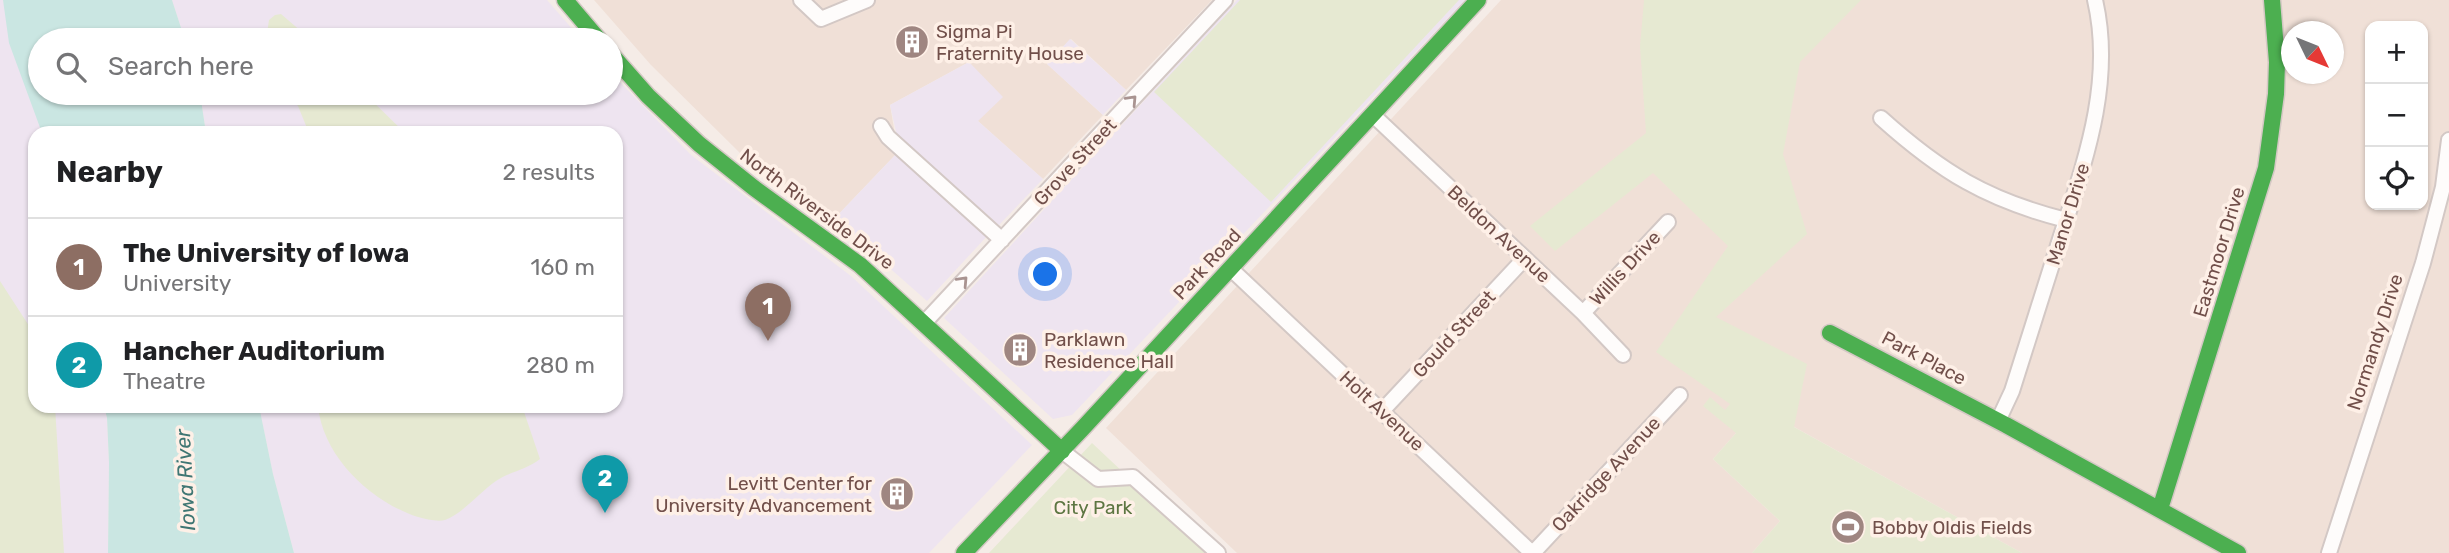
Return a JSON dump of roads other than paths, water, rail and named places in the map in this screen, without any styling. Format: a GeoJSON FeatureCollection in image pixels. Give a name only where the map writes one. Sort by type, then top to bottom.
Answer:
{"type":"FeatureCollection","features":[{"type":"Feature","properties":{"kind":"street"},"geometry":{"type":"LineString","coordinates":[[565,0],[589,28]]}},
{"type":"Feature","properties":{"kind":"street"},"geometry":{"type":"LineString","coordinates":[[801,0],[821,19],[867,0]]}},
{"type":"Feature","properties":{"kind":"street","name":"Park Road"},"geometry":{"type":"LineString","coordinates":[[964,553],[1062,451],[1478,0]]}},
{"type":"Feature","properties":{"kind":"street","name":"Manor Drive"},"geometry":{"type":"LineString","coordinates":[[1998,421],[2012,391],[2089,148],[2099,88],[2101,50],[2095,0]]}},
{"type":"Feature","properties":{"kind":"street","name":"Eastmoor Drive"},"geometry":{"type":"LineString","coordinates":[[2160,509],[2266,169],[2277,62],[2272,0]]}},
{"type":"Feature","properties":{"kind":"street","name":"Grove Street"},"geometry":{"type":"LineString","coordinates":[[924,323],[1222,1]]}},
{"type":"Feature","properties":{"kind":"street","name":"North Riverside Drive"},"geometry":{"type":"LineString","coordinates":[[623,68],[648,96],[708,151],[860,265],[1062,451]]}},
{"type":"Feature","properties":{"kind":"street","name":"Beldon Avenue"},"geometry":{"type":"LineString","coordinates":[[1373,115],[1583,313],[1622,355]]}},
{"type":"Feature","properties":{"kind":"street"},"geometry":{"type":"LineString","coordinates":[[1881,118],[1940,167],[1969,185],[2022,208],[2066,220]]}},
{"type":"Feature","properties":{"kind":"street"},"geometry":{"type":"LineString","coordinates":[[881,126],[888,137],[1002,240]]}},
{"type":"Feature","properties":{"kind":"street","name":"Normandy Drive"},"geometry":{"type":"LineString","coordinates":[[2329,553],[2423,263],[2443,187],[2449,140]]}},
{"type":"Feature","properties":{"kind":"street","name":"Willis Drive"},"geometry":{"type":"LineString","coordinates":[[1583,313],[1668,222]]}},
{"type":"Feature","properties":{"kind":"street","name":"Gould Street"},"geometry":{"type":"LineString","coordinates":[[1382,411],[1525,258]]}},
{"type":"Feature","properties":{"kind":"street","name":"Holt Avenue"},"geometry":{"type":"LineString","coordinates":[[1231,269],[1532,553]]}},
{"type":"Feature","properties":{"kind":"street","name":"Park Place"},"geometry":{"type":"LineString","coordinates":[[1830,333],[1998,421]]}},
{"type":"Feature","properties":{"kind":"street","name":"Oakridge Avenue"},"geometry":{"type":"LineString","coordinates":[[1532,553],[1680,396]]}},
{"type":"Feature","properties":{"kind":"street"},"geometry":{"type":"LineString","coordinates":[[1998,421],[2238,553]]}},
{"type":"Feature","properties":{"kind":"street"},"geometry":{"type":"LineString","coordinates":[[1062,451],[1098,479],[1133,477],[1218,553]]}},
{"type":"Feature","properties":{"kind":"water"},"geometry":{"type":"Polygon","coordinates":[[[3,0],[172,0],[181,28],[28,28],[28,95],[9,43],[3,0]]]}},
{"type":"Feature","properties":{"kind":"water"},"geometry":{"type":"Polygon","coordinates":[[[32,105],[202,105],[205,126],[39,126],[32,105]]]}},
{"type":"Feature","properties":{"kind":"water","name":"Iowa River"},"geometry":{"type":"Polygon","coordinates":[[[106,413],[260,413],[294,553],[108,553],[106,413]]]}},
{"type":"Feature","properties":{"kind":"place","name":"Sigma Pi Fraternity House"},"geometry":{"type":"Point","coordinates":[912,42]}},
{"type":"Feature","properties":{"kind":"place","name":"The University of Iowa"},"geometry":{"type":"Point","coordinates":[768,341]}},
{"type":"Feature","properties":{"kind":"place","name":"Parklawn Residence Hall"},"geometry":{"type":"Point","coordinates":[1020,350]}},
{"type":"Feature","properties":{"kind":"place","name":"Levitt Center for University Advancement"},"geometry":{"type":"Point","coordinates":[897,494]}},
{"type":"Feature","properties":{"kind":"place","name":"Hancher Auditorium"},"geometry":{"type":"Point","coordinates":[605,513]}},
{"type":"Feature","properties":{"kind":"place","name":"Bobby Oldis Fields"},"geometry":{"type":"Point","coordinates":[1848,527]}},
{"type":"Feature","properties":{"kind":"park label","name":"City Park"},"geometry":{"type":"Point","coordinates":[1093,507]}}]}
